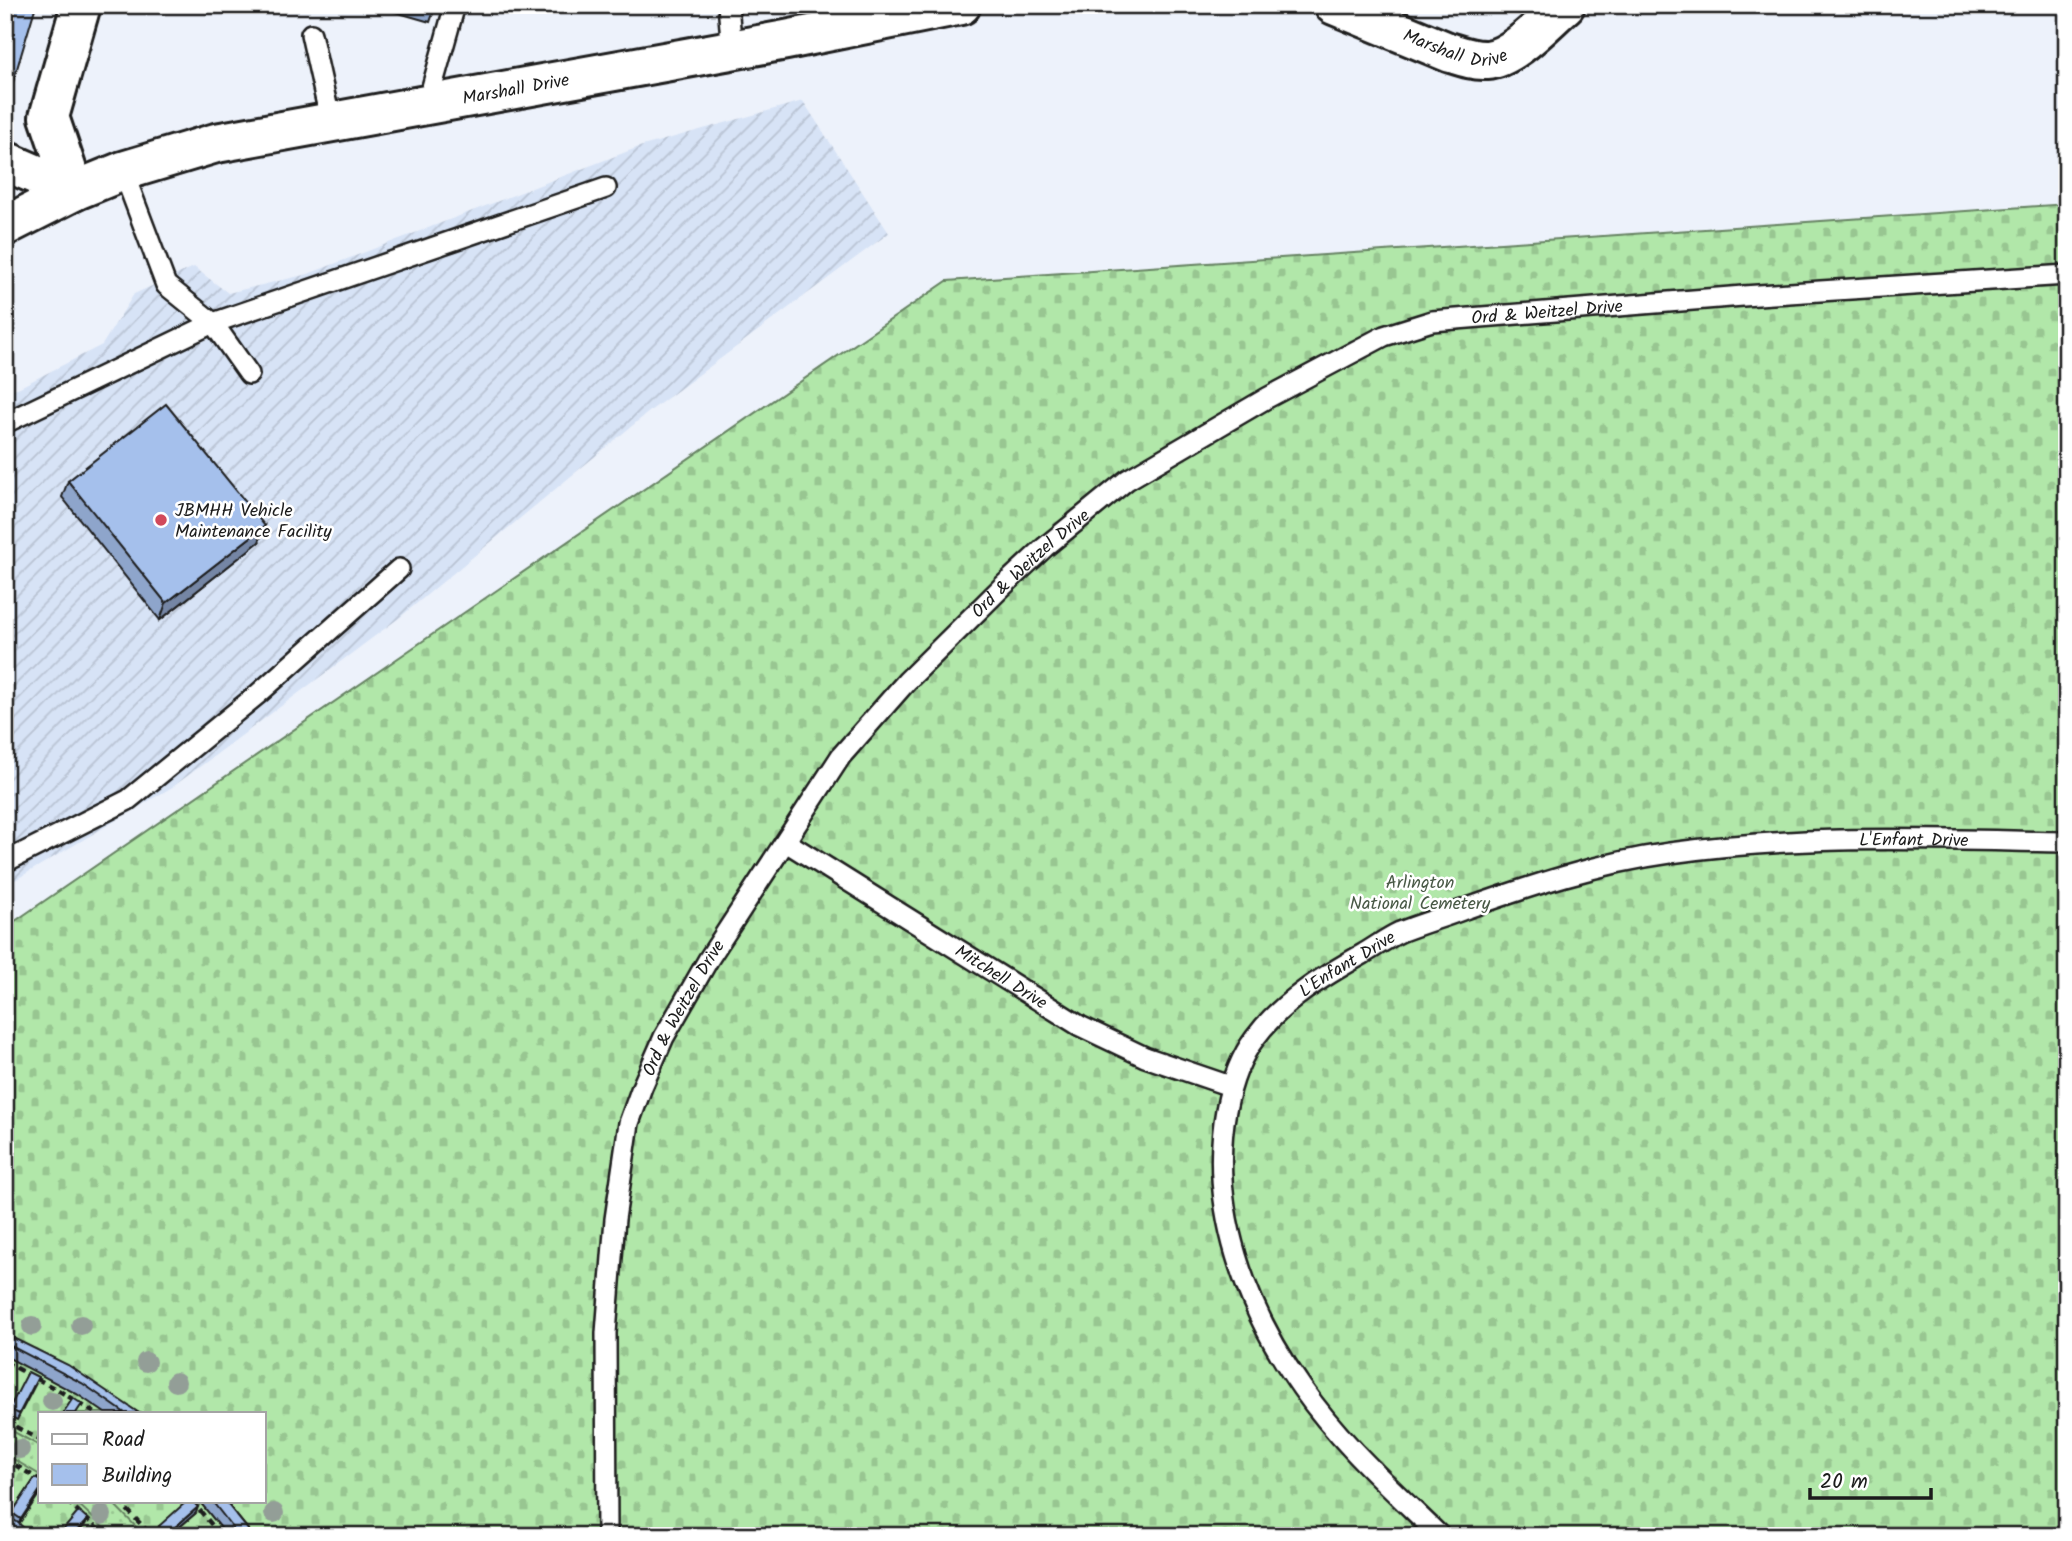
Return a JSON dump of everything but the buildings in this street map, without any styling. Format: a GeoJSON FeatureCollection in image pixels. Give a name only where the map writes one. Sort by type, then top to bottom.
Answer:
{"type":"FeatureCollection","features":[{"type":"Feature","properties":{"kind":"street"},"geometry":{"type":"LineString","coordinates":[[74,191],[49,117],[82,5]]}},
{"type":"Feature","properties":{"kind":"street","name":"Marshall Drive"},"geometry":{"type":"LineString","coordinates":[[5,226],[74,191],[123,172],[216,143],[732,50],[873,14],[961,5]]}},
{"type":"Feature","properties":{"kind":"street","name":"Marshall Drive"},"geometry":{"type":"LineString","coordinates":[[1334,5],[1448,52],[1488,60],[1503,56],[1565,5]]}},
{"type":"Feature","properties":{"kind":"street"},"geometry":{"type":"LineString","coordinates":[[5,162],[74,191]]}},
{"type":"Feature","properties":{"kind":"lane"},"geometry":{"type":"LineString","coordinates":[[427,105],[455,5]]}},
{"type":"Feature","properties":{"kind":"lane"},"geometry":{"type":"LineString","coordinates":[[728,5],[732,50]]}},
{"type":"Feature","properties":{"kind":"lane"},"geometry":{"type":"LineString","coordinates":[[311,34],[331,122]]}},
{"type":"Feature","properties":{"kind":"lane"},"geometry":{"type":"LineString","coordinates":[[123,172],[166,285],[213,323],[249,374]]}},
{"type":"Feature","properties":{"kind":"lane"},"geometry":{"type":"LineString","coordinates":[[5,423],[213,323],[606,188]]}},
{"type":"Feature","properties":{"kind":"lane","name":"Ord & Weitzel Drive"},"geometry":{"type":"LineString","coordinates":[[607,1536],[606,1333],[615,1219],[629,1123],[642,1087],[671,1026],[708,960],[842,756],[899,690],[952,635],[1045,547],[1127,480],[1266,397],[1384,336],[1432,321],[1546,310],[2067,275]]}},
{"type":"Feature","properties":{"kind":"lane"},"geometry":{"type":"LineString","coordinates":[[5,862],[128,800],[258,694],[399,569]]}},
{"type":"Feature","properties":{"kind":"lane","name":"Mitchell Drive"},"geometry":{"type":"LineString","coordinates":[[786,842],[1080,1026],[1145,1057],[1230,1086]]}},
{"type":"Feature","properties":{"kind":"lane","name":"L'Enfant Drive"},"geometry":{"type":"LineString","coordinates":[[1440,1536],[1349,1447],[1302,1389],[1273,1341],[1251,1295],[1233,1246],[1222,1194],[1220,1143],[1230,1086],[1255,1038],[1280,1010],[1335,970],[1399,933],[1592,867],[1670,853],[1775,842],[2067,842]]}},
{"type":"Feature","properties":{"kind":"path"},"geometry":{"type":"LineString","coordinates":[[5,1362],[52,1386],[93,1412]]}},
{"type":"Feature","properties":{"kind":"path"},"geometry":{"type":"LineString","coordinates":[[5,1421],[38,1439]]}},
{"type":"Feature","properties":{"kind":"path"},"geometry":{"type":"LineString","coordinates":[[5,1459],[38,1479]]}},
{"type":"Feature","properties":{"kind":"path"},"geometry":{"type":"LineString","coordinates":[[68,1502],[106,1536]]}},
{"type":"Feature","properties":{"kind":"path"},"geometry":{"type":"LineString","coordinates":[[120,1502],[152,1536]]}},
{"type":"Feature","properties":{"kind":"path"},"geometry":{"type":"LineString","coordinates":[[193,1502],[221,1536]]}},
{"type":"Feature","properties":{"kind":"shaded area"},"geometry":{"type":"Polygon","coordinates":[[[803,101],[889,233],[650,411],[399,618],[174,786],[5,886],[5,392],[102,345],[134,294],[194,267],[228,293],[308,274],[639,147],[803,101]]]}},
{"type":"Feature","properties":{"kind":"green space","name":"Arlington National Cemetery"},"geometry":{"type":"Polygon","coordinates":[[[2067,204],[2067,1536],[5,1536],[5,928],[947,281],[2067,204]]]}},
{"type":"Feature","properties":{"kind":"green space"},"geometry":{"type":"Polygon","coordinates":[[[5,1427],[38,1445],[38,1474],[5,1454],[5,1427]]]}},
{"type":"Feature","properties":{"kind":"green space"},"geometry":{"type":"Polygon","coordinates":[[[76,1502],[112,1502],[145,1536],[112,1536],[76,1502]]]}},
{"type":"Feature","properties":{"kind":"place","name":"JBMHH Vehicle Maintenance Facility"},"geometry":{"type":"Point","coordinates":[161,520]}}]}
